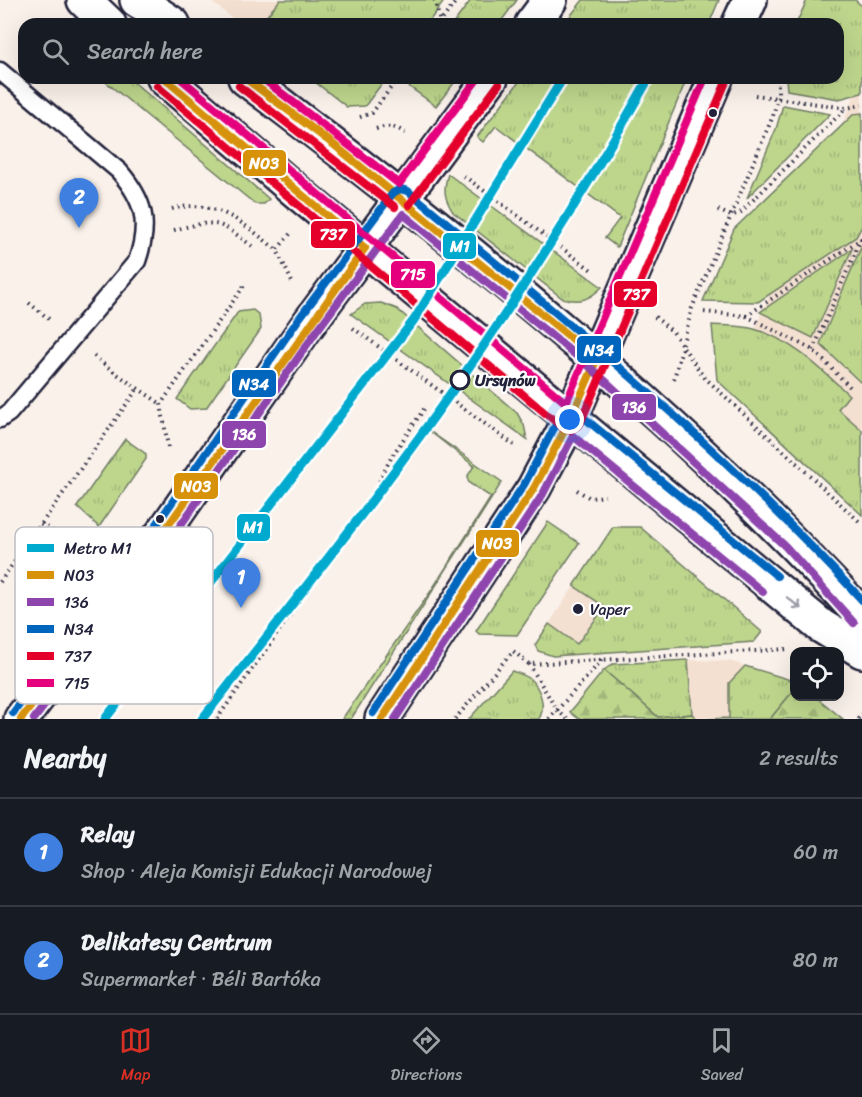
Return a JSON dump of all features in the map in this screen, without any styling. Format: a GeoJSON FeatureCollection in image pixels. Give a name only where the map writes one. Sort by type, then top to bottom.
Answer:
{"type":"FeatureCollection","features":[{"type":"Feature","properties":{"kind":"street"},"geometry":{"type":"LineString","coordinates":[[84,0],[103,18]]}},
{"type":"Feature","properties":{"kind":"street"},"geometry":{"type":"LineString","coordinates":[[137,0],[164,18]]}},
{"type":"Feature","properties":{"kind":"street"},"geometry":{"type":"LineString","coordinates":[[536,18],[550,0]]}},
{"type":"Feature","properties":{"kind":"street"},"geometry":{"type":"LineString","coordinates":[[742,18],[750,0]]}},
{"type":"Feature","properties":{"kind":"street"},"geometry":{"type":"LineString","coordinates":[[171,84],[570,420],[821,626],[862,651]]}},
{"type":"Feature","properties":{"kind":"street"},"geometry":{"type":"LineString","coordinates":[[253,84],[401,200],[597,359],[792,539],[862,616]]}},
{"type":"Feature","properties":{"kind":"street"},"geometry":{"type":"LineString","coordinates":[[167,527],[365,248],[487,84]]}},
{"type":"Feature","properties":{"kind":"street"},"geometry":{"type":"LineString","coordinates":[[382,719],[534,488],[570,420],[713,84]]}},
{"type":"Feature","properties":{"kind":"street"},"geometry":{"type":"LineString","coordinates":[[21,719],[32,704]]}},
{"type":"Feature","properties":{"kind":"lane"},"geometry":{"type":"LineString","coordinates":[[0,71],[119,171],[135,189],[144,216],[145,238],[137,261],[9,413],[0,419]]}},
{"type":"Feature","properties":{"kind":"path"},"geometry":{"type":"LineString","coordinates":[[435,0],[439,18]]}},
{"type":"Feature","properties":{"kind":"path"},"geometry":{"type":"LineString","coordinates":[[444,18],[457,0]]}},
{"type":"Feature","properties":{"kind":"path"},"geometry":{"type":"LineString","coordinates":[[353,119],[372,112],[393,84]]}},
{"type":"Feature","properties":{"kind":"path"},"geometry":{"type":"LineString","coordinates":[[671,384],[683,348],[692,308],[773,116],[778,97],[778,84]]}},
{"type":"Feature","properties":{"kind":"path"},"geometry":{"type":"LineString","coordinates":[[755,95],[846,108],[862,105]]}},
{"type":"Feature","properties":{"kind":"path"},"geometry":{"type":"LineString","coordinates":[[718,210],[731,216],[741,212],[846,108]]}},
{"type":"Feature","properties":{"kind":"path"},"geometry":{"type":"LineString","coordinates":[[367,136],[374,129],[386,126],[396,127],[410,137]]}},
{"type":"Feature","properties":{"kind":"path"},"geometry":{"type":"LineString","coordinates":[[462,175],[596,273]]}},
{"type":"Feature","properties":{"kind":"path"},"geometry":{"type":"LineString","coordinates":[[144,216],[198,205],[220,209],[277,250],[291,282],[296,286]]}},
{"type":"Feature","properties":{"kind":"path"},"geometry":{"type":"LineString","coordinates":[[145,238],[207,222],[219,223],[252,246]]}},
{"type":"Feature","properties":{"kind":"path"},"geometry":{"type":"LineString","coordinates":[[277,250],[294,229]]}},
{"type":"Feature","properties":{"kind":"path"},"geometry":{"type":"LineString","coordinates":[[746,316],[862,238]]}},
{"type":"Feature","properties":{"kind":"path"},"geometry":{"type":"LineString","coordinates":[[813,350],[862,238]]}},
{"type":"Feature","properties":{"kind":"path"},"geometry":{"type":"LineString","coordinates":[[168,447],[162,404],[246,283]]}},
{"type":"Feature","properties":{"kind":"path"},"geometry":{"type":"LineString","coordinates":[[704,312],[746,316],[813,350],[853,390]]}},
{"type":"Feature","properties":{"kind":"path"},"geometry":{"type":"LineString","coordinates":[[660,320],[673,332],[703,376],[862,524]]}},
{"type":"Feature","properties":{"kind":"path"},"geometry":{"type":"LineString","coordinates":[[351,328],[516,446]]}},
{"type":"Feature","properties":{"kind":"path"},"geometry":{"type":"LineString","coordinates":[[72,338],[117,376],[162,404]]}},
{"type":"Feature","properties":{"kind":"path"},"geometry":{"type":"LineString","coordinates":[[39,527],[138,388]]}},
{"type":"Feature","properties":{"kind":"path"},"geometry":{"type":"LineString","coordinates":[[217,719],[367,507],[392,456],[424,409]]}},
{"type":"Feature","properties":{"kind":"path"},"geometry":{"type":"LineString","coordinates":[[578,491],[590,498],[599,499],[608,495]]}},
{"type":"Feature","properties":{"kind":"path"},"geometry":{"type":"LineString","coordinates":[[41,524],[46,527]]}},
{"type":"Feature","properties":{"kind":"path"},"geometry":{"type":"LineString","coordinates":[[0,582],[15,561]]}},
{"type":"Feature","properties":{"kind":"path"},"geometry":{"type":"LineString","coordinates":[[529,664],[790,649]]}},
{"type":"Feature","properties":{"kind":"path"},"geometry":{"type":"LineString","coordinates":[[455,719],[513,651],[529,664],[557,710],[567,719]]}},
{"type":"Feature","properties":{"kind":"path"},"geometry":{"type":"LineString","coordinates":[[549,719],[603,659]]}},
{"type":"Feature","properties":{"kind":"path"},"geometry":{"type":"LineString","coordinates":[[858,719],[862,714]]}},
{"type":"Feature","properties":{"kind":"shaded area"},"geometry":{"type":"Polygon","coordinates":[[[209,0],[280,0],[265,18],[232,18],[209,0]]]}},
{"type":"Feature","properties":{"kind":"shaded area"},"geometry":{"type":"Polygon","coordinates":[[[862,78],[862,497],[733,380],[862,78]]]}},
{"type":"Feature","properties":{"kind":"shaded area"},"geometry":{"type":"Polygon","coordinates":[[[574,586],[605,607],[577,644],[549,624],[574,586]]]}},
{"type":"Feature","properties":{"kind":"shaded area"},"geometry":{"type":"Polygon","coordinates":[[[688,660],[729,661],[745,666],[729,683],[729,718],[697,719],[692,714],[688,660]]]}},
{"type":"Feature","properties":{"kind":"green space"},"geometry":{"type":"Polygon","coordinates":[[[280,0],[445,0],[432,18],[265,18],[280,0]]]}},
{"type":"Feature","properties":{"kind":"green space"},"geometry":{"type":"Polygon","coordinates":[[[471,0],[517,0],[504,18],[458,18],[471,0]]]}},
{"type":"Feature","properties":{"kind":"green space"},"geometry":{"type":"Polygon","coordinates":[[[583,0],[719,0],[712,18],[569,18],[583,0]]]}},
{"type":"Feature","properties":{"kind":"green space"},"geometry":{"type":"Polygon","coordinates":[[[807,0],[855,0],[862,6],[862,93],[839,99],[787,90],[786,84],[844,84],[844,18],[799,18],[807,0]]]}},
{"type":"Feature","properties":{"kind":"green space"},"geometry":{"type":"Polygon","coordinates":[[[108,84],[136,84],[269,199],[264,204],[255,204],[108,84]]]}},
{"type":"Feature","properties":{"kind":"green space"},"geometry":{"type":"Polygon","coordinates":[[[318,84],[382,84],[365,106],[347,107],[318,84]]]}},
{"type":"Feature","properties":{"kind":"green space"},"geometry":{"type":"Polygon","coordinates":[[[408,84],[453,84],[436,106],[408,84]]]}},
{"type":"Feature","properties":{"kind":"green space"},"geometry":{"type":"Polygon","coordinates":[[[517,84],[685,84],[617,247],[605,238],[620,218],[496,126],[483,142],[477,137],[517,84]]]}},
{"type":"Feature","properties":{"kind":"green space"},"geometry":{"type":"Polygon","coordinates":[[[783,105],[830,114],[747,198],[776,129],[783,105]]]}},
{"type":"Feature","properties":{"kind":"green space"},"geometry":{"type":"Polygon","coordinates":[[[862,113],[862,226],[856,237],[758,302],[703,301],[734,229],[854,114],[862,113]]]}},
{"type":"Feature","properties":{"kind":"green space"},"geometry":{"type":"Polygon","coordinates":[[[448,174],[602,287],[584,299],[562,298],[453,212],[445,194],[448,174]]]}},
{"type":"Feature","properties":{"kind":"green space"},"geometry":{"type":"Polygon","coordinates":[[[862,245],[862,380],[860,382],[820,344],[862,245]]]}},
{"type":"Feature","properties":{"kind":"green space"},"geometry":{"type":"Polygon","coordinates":[[[852,249],[813,338],[760,312],[852,249]]]}},
{"type":"Feature","properties":{"kind":"green space"},"geometry":{"type":"Polygon","coordinates":[[[381,303],[397,309],[517,413],[524,425],[527,439],[351,314],[365,304],[381,303]]]}},
{"type":"Feature","properties":{"kind":"green space"},"geometry":{"type":"Polygon","coordinates":[[[253,310],[259,315],[261,329],[206,408],[190,409],[177,399],[238,312],[253,310]]]}},
{"type":"Feature","properties":{"kind":"green space"},"geometry":{"type":"Polygon","coordinates":[[[712,325],[749,328],[781,340],[805,356],[849,395],[838,409],[862,430],[862,515],[717,380],[712,325]]]}},
{"type":"Feature","properties":{"kind":"green space"},"geometry":{"type":"Polygon","coordinates":[[[428,430],[502,482],[351,719],[342,719],[431,591],[491,497],[469,483],[467,477],[474,466],[428,430]]]}},
{"type":"Feature","properties":{"kind":"green space"},"geometry":{"type":"Polygon","coordinates":[[[125,439],[146,454],[146,459],[99,527],[77,507],[125,439]]]}},
{"type":"Feature","properties":{"kind":"green space"},"geometry":{"type":"Polygon","coordinates":[[[548,522],[579,543],[517,635],[479,634],[476,631],[548,522]]]}},
{"type":"Feature","properties":{"kind":"green space"},"geometry":{"type":"Polygon","coordinates":[[[613,527],[640,527],[762,632],[754,642],[553,656],[538,651],[535,645],[549,624],[577,644],[605,607],[574,586],[613,527]]]}},
{"type":"Feature","properties":{"kind":"green space"},"geometry":{"type":"Polygon","coordinates":[[[688,660],[692,714],[658,717],[604,670],[613,664],[688,660]]]}},
{"type":"Feature","properties":{"kind":"green space"},"geometry":{"type":"Polygon","coordinates":[[[745,666],[790,680],[790,695],[770,719],[708,719],[729,718],[729,683],[745,666]]]}},
{"type":"Feature","properties":{"kind":"green space"},"geometry":{"type":"Polygon","coordinates":[[[604,670],[658,717],[692,714],[697,719],[579,719],[570,712],[604,670]]]}},
{"type":"Feature","properties":{"kind":"green space"},"geometry":{"type":"Polygon","coordinates":[[[512,671],[524,675],[537,688],[542,703],[539,719],[469,719],[512,671]]]}},
{"type":"Feature","properties":{"kind":"green space"},"geometry":{"type":"Polygon","coordinates":[[[790,695],[790,701],[821,701],[843,719],[770,719],[790,695]]]}},
{"type":"Feature","properties":{"kind":"metro line","name":"M1"},"geometry":{"type":"LineString","coordinates":[[213,580],[414,320],[559,84]]}},
{"type":"Feature","properties":{"kind":"metro line","name":"M1"},"geometry":{"type":"LineString","coordinates":[[202,719],[353,526],[462,377],[556,234],[645,84]]}},
{"type":"Feature","properties":{"kind":"metro line","name":"M1"},"geometry":{"type":"LineString","coordinates":[[105,719],[117,704]]}},
{"type":"Feature","properties":{"kind":"transit line","name":"N03"},"geometry":{"type":"LineString","coordinates":[[171,84],[365,248]]}},
{"type":"Feature","properties":{"kind":"transit line","name":"715"},"geometry":{"type":"LineString","coordinates":[[187,84],[566,403],[702,84]]}},
{"type":"Feature","properties":{"kind":"transit line","name":"N03"},"geometry":{"type":"LineString","coordinates":[[253,84],[333,144],[597,359]]}},
{"type":"Feature","properties":{"kind":"transit line","name":"715"},"geometry":{"type":"LineString","coordinates":[[270,84],[399,184],[474,84]]}},
{"type":"Feature","properties":{"kind":"transit line","name":"737"},"geometry":{"type":"LineString","coordinates":[[409,205],[499,84]]}},
{"type":"Feature","properties":{"kind":"transit line","name":"737"},"geometry":{"type":"LineString","coordinates":[[157,86],[563,428],[570,430],[580,424],[725,84]]}},
{"type":"Feature","properties":{"kind":"transit line","name":"737"},"geometry":{"type":"LineString","coordinates":[[239,86],[395,207]]}},
{"type":"Feature","properties":{"kind":"transit line","name":"N34"},"geometry":{"type":"LineString","coordinates":[[155,527],[298,320],[393,193],[400,189],[408,191],[642,387],[755,491],[862,600]]}},
{"type":"Feature","properties":{"kind":"transit line","name":"136"},"geometry":{"type":"LineString","coordinates":[[179,527],[316,332],[403,214],[590,367],[785,546],[854,623]]}},
{"type":"Feature","properties":{"kind":"transit line","name":"N03"},"geometry":{"type":"LineString","coordinates":[[167,527],[365,248]]}},
{"type":"Feature","properties":{"kind":"transit line","name":"N03"},"geometry":{"type":"LineString","coordinates":[[382,719],[534,488],[570,420],[597,359]]}},
{"type":"Feature","properties":{"kind":"transit line","name":"N34"},"geometry":{"type":"LineString","coordinates":[[373,713],[525,483],[561,415],[567,410],[577,412],[777,576]]}},
{"type":"Feature","properties":{"kind":"transit line","name":"136"},"geometry":{"type":"LineString","coordinates":[[395,719],[543,494],[573,436],[763,592]]}},
{"type":"Feature","properties":{"kind":"transit line","name":"N34"},"geometry":{"type":"LineString","coordinates":[[13,713],[20,704]]}},
{"type":"Feature","properties":{"kind":"transit line","name":"N03"},"geometry":{"type":"LineString","coordinates":[[21,719],[32,704]]}},
{"type":"Feature","properties":{"kind":"transit line","name":"136"},"geometry":{"type":"LineString","coordinates":[[34,719],[45,704]]}},
{"type":"Feature","properties":{"kind":"place","name":"Delikatesy Centrum"},"geometry":{"type":"Point","coordinates":[79,228]}},
{"type":"Feature","properties":{"kind":"place","name":"Ursynów"},"geometry":{"type":"Point","coordinates":[460,380]}},
{"type":"Feature","properties":{"kind":"place","name":"Relay"},"geometry":{"type":"Point","coordinates":[241,608]}},
{"type":"Feature","properties":{"kind":"place","name":"Vaper"},"geometry":{"type":"Point","coordinates":[578,609]}}]}
